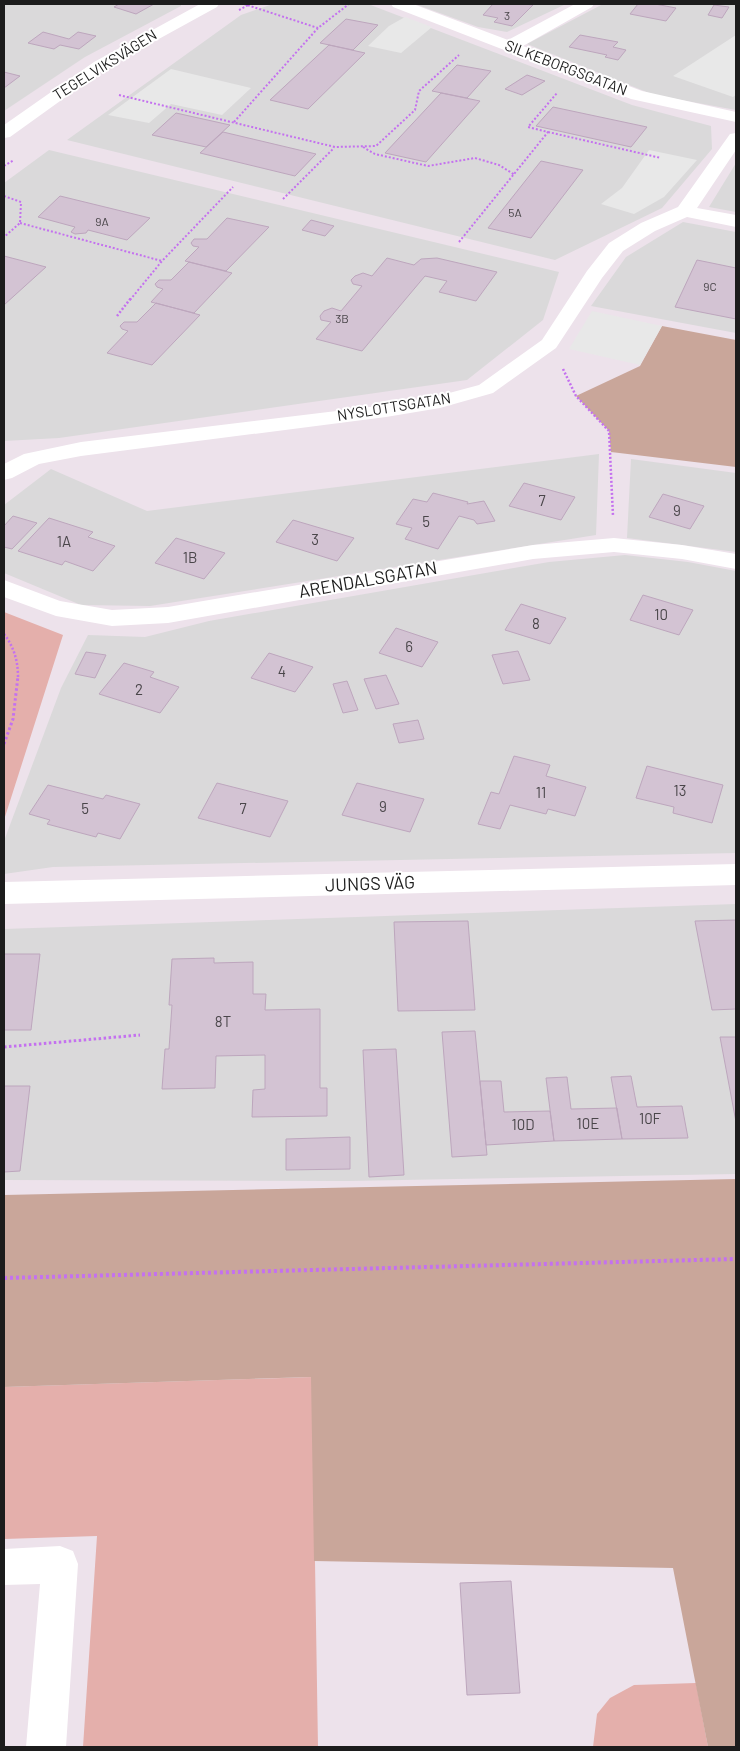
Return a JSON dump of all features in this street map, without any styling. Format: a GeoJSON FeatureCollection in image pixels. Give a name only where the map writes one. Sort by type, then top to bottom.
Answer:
{"type":"FeatureCollection","features":[{"type":"Feature","properties":{"kind":"street","name":"TEGELVIKSVÄGEN"},"geometry":{"type":"LineString","coordinates":[[4,133],[100,65],[211,4]]}},
{"type":"Feature","properties":{"kind":"street","name":"SILKEBORGSGATAN"},"geometry":{"type":"LineString","coordinates":[[399,4],[637,95],[736,117]]}},
{"type":"Feature","properties":{"kind":"street"},"geometry":{"type":"LineString","coordinates":[[510,46],[586,4]]}},
{"type":"Feature","properties":{"kind":"street"},"geometry":{"type":"LineString","coordinates":[[736,138],[685,211],[736,221]]}},
{"type":"Feature","properties":{"kind":"street","name":"NYSLOTTSGATAN"},"geometry":{"type":"LineString","coordinates":[[4,473],[32,458],[81,449],[440,402],[486,389],[549,344],[594,275],[616,247],[648,227],[685,211]]}},
{"type":"Feature","properties":{"kind":"street","name":"ARENDALSGATAN"},"geometry":{"type":"LineString","coordinates":[[4,588],[56,608],[112,618],[168,615],[533,552],[614,545],[682,552],[736,562]]}},
{"type":"Feature","properties":{"kind":"street","name":"JUNGS VÄG"},"geometry":{"type":"LineString","coordinates":[[4,894],[736,874]]}},
{"type":"Feature","properties":{"kind":"street"},"geometry":{"type":"LineString","coordinates":[[4,1567],[60,1564],[46,1747]]}},
{"type":"Feature","properties":{"kind":"path"},"geometry":{"type":"LineString","coordinates":[[244,4],[318,28]]}},
{"type":"Feature","properties":{"kind":"path"},"geometry":{"type":"LineString","coordinates":[[234,122],[318,28],[349,4]]}},
{"type":"Feature","properties":{"kind":"path"},"geometry":{"type":"LineString","coordinates":[[119,95],[335,147],[376,146],[415,110],[419,91],[480,35]]}},
{"type":"Feature","properties":{"kind":"path"},"geometry":{"type":"LineString","coordinates":[[576,72],[528,127],[661,158]]}},
{"type":"Feature","properties":{"kind":"path"},"geometry":{"type":"LineString","coordinates":[[459,242],[548,132]]}},
{"type":"Feature","properties":{"kind":"path"},"geometry":{"type":"LineString","coordinates":[[361,146],[375,154],[428,166],[475,158],[499,165],[515,175]]}},
{"type":"Feature","properties":{"kind":"path"},"geometry":{"type":"LineString","coordinates":[[283,200],[335,147]]}},
{"type":"Feature","properties":{"kind":"path"},"geometry":{"type":"LineString","coordinates":[[117,316],[162,261],[233,187]]}},
{"type":"Feature","properties":{"kind":"path"},"geometry":{"type":"LineString","coordinates":[[4,196],[21,202],[20,223],[4,237]]}},
{"type":"Feature","properties":{"kind":"path"},"geometry":{"type":"LineString","coordinates":[[20,223],[162,261]]}},
{"type":"Feature","properties":{"kind":"path"},"geometry":{"type":"LineString","coordinates":[[549,344],[576,396],[609,431],[614,545]]}},
{"type":"Feature","properties":{"kind":"path"},"geometry":{"type":"LineString","coordinates":[[4,634],[16,653],[19,684],[10,734],[4,744]]}},
{"type":"Feature","properties":{"kind":"path"},"geometry":{"type":"LineString","coordinates":[[4,1047],[140,1035]]}},
{"type":"Feature","properties":{"kind":"path"},"geometry":{"type":"LineString","coordinates":[[4,1278],[736,1259]]}},
{"type":"Feature","properties":{"kind":"shaded area"},"geometry":{"type":"Polygon","coordinates":[[[4,4],[181,4],[181,6],[85,57],[4,111],[4,4]]]}},
{"type":"Feature","properties":{"kind":"shaded area"},"geometry":{"type":"Polygon","coordinates":[[[273,4],[368,4],[632,105],[711,126],[712,149],[662,208],[555,260],[67,140],[241,15],[273,4]]]}},
{"type":"Feature","properties":{"kind":"shaded area"},"geometry":{"type":"Polygon","coordinates":[[[415,4],[566,4],[507,32],[478,27],[415,4]]]}},
{"type":"Feature","properties":{"kind":"shaded area"},"geometry":{"type":"Polygon","coordinates":[[[603,4],[736,4],[736,110],[654,95],[527,44],[603,4]]]}},
{"type":"Feature","properties":{"kind":"shaded area"},"geometry":{"type":"Polygon","coordinates":[[[405,17],[432,27],[401,53],[368,46],[389,26],[405,17]]]}},
{"type":"Feature","properties":{"kind":"shaded area"},"geometry":{"type":"Polygon","coordinates":[[[736,35],[736,95],[733,97],[673,76],[736,35]]]}},
{"type":"Feature","properties":{"kind":"shaded area"},"geometry":{"type":"Polygon","coordinates":[[[171,69],[251,88],[222,115],[171,104],[149,123],[108,115],[171,69]]]}},
{"type":"Feature","properties":{"kind":"shaded area"},"geometry":{"type":"Polygon","coordinates":[[[49,150],[559,272],[543,320],[467,380],[59,438],[4,441],[4,183],[49,150]]]}},
{"type":"Feature","properties":{"kind":"shaded area"},"geometry":{"type":"Polygon","coordinates":[[[649,150],[697,160],[664,197],[634,214],[601,204],[622,188],[649,150]]]}},
{"type":"Feature","properties":{"kind":"shaded area"},"geometry":{"type":"Polygon","coordinates":[[[736,163],[736,212],[709,207],[736,163]]]}},
{"type":"Feature","properties":{"kind":"shaded area"},"geometry":{"type":"Polygon","coordinates":[[[683,222],[736,232],[736,333],[591,306],[626,257],[683,222]]]}},
{"type":"Feature","properties":{"kind":"shaded area"},"geometry":{"type":"Polygon","coordinates":[[[592,311],[662,326],[640,365],[569,349],[592,311]]]}},
{"type":"Feature","properties":{"kind":"shaded area"},"geometry":{"type":"Polygon","coordinates":[[[662,326],[736,340],[736,467],[611,452],[609,431],[576,396],[640,366],[662,326]]]}},
{"type":"Feature","properties":{"kind":"shaded area"},"geometry":{"type":"Polygon","coordinates":[[[599,454],[596,535],[150,606],[81,605],[4,573],[4,505],[51,469],[147,511],[599,454]]]}},
{"type":"Feature","properties":{"kind":"shaded area"},"geometry":{"type":"Polygon","coordinates":[[[631,459],[736,473],[736,552],[627,538],[631,459]]]}},
{"type":"Feature","properties":{"kind":"shaded area"},"geometry":{"type":"Polygon","coordinates":[[[625,555],[688,562],[736,571],[736,853],[53,867],[4,874],[4,841],[61,688],[88,635],[145,637],[209,621],[549,562],[625,555]]]}},
{"type":"Feature","properties":{"kind":"shaded area"},"geometry":{"type":"Polygon","coordinates":[[[4,612],[63,635],[4,820],[4,612]]]}},
{"type":"Feature","properties":{"kind":"shaded area"},"geometry":{"type":"Polygon","coordinates":[[[736,904],[736,1174],[348,1181],[4,1180],[4,929],[736,904]]]}},
{"type":"Feature","properties":{"kind":"shaded area"},"geometry":{"type":"Polygon","coordinates":[[[736,1179],[736,1747],[708,1747],[673,1568],[314,1561],[311,1377],[4,1387],[4,1195],[736,1179]]]}},
{"type":"Feature","properties":{"kind":"shaded area"},"geometry":{"type":"Polygon","coordinates":[[[312,1377],[318,1747],[83,1747],[97,1536],[4,1539],[4,1387],[312,1377]]]}},
{"type":"Feature","properties":{"kind":"shaded area"},"geometry":{"type":"Polygon","coordinates":[[[696,1683],[708,1747],[593,1747],[597,1714],[610,1698],[634,1685],[696,1683]]]}},
{"type":"Feature","properties":{"kind":"building"},"geometry":{"type":"Polygon","coordinates":[[[119,4],[154,4],[136,14],[114,7],[119,4]]]}},
{"type":"Feature","properties":{"kind":"building"},"geometry":{"type":"Polygon","coordinates":[[[493,4],[533,5],[512,26],[494,22],[498,18],[483,15],[493,4]]]}},
{"type":"Feature","properties":{"kind":"building"},"geometry":{"type":"Polygon","coordinates":[[[638,4],[655,4],[676,8],[666,21],[630,14],[638,4]]]}},
{"type":"Feature","properties":{"kind":"building"},"geometry":{"type":"Polygon","coordinates":[[[714,5],[729,7],[722,18],[708,15],[714,5]]]}},
{"type":"Feature","properties":{"kind":"building"},"geometry":{"type":"Polygon","coordinates":[[[346,19],[378,25],[353,50],[320,43],[346,19]]]}},
{"type":"Feature","properties":{"kind":"building"},"geometry":{"type":"Polygon","coordinates":[[[43,32],[69,39],[78,32],[96,36],[79,49],[60,45],[54,49],[28,43],[43,32]]]}},
{"type":"Feature","properties":{"kind":"building"},"geometry":{"type":"Polygon","coordinates":[[[580,35],[618,42],[613,47],[626,50],[618,60],[605,57],[607,55],[569,47],[580,35]]]}},
{"type":"Feature","properties":{"kind":"building"},"geometry":{"type":"Polygon","coordinates":[[[329,45],[365,53],[308,109],[270,100],[329,45]]]}},
{"type":"Feature","properties":{"kind":"building"},"geometry":{"type":"Polygon","coordinates":[[[457,65],[491,71],[467,98],[432,91],[457,65]]]}},
{"type":"Feature","properties":{"kind":"building"},"geometry":{"type":"Polygon","coordinates":[[[4,72],[20,76],[4,88],[4,72]]]}},
{"type":"Feature","properties":{"kind":"building"},"geometry":{"type":"Polygon","coordinates":[[[527,75],[545,81],[522,95],[505,89],[527,75]]]}},
{"type":"Feature","properties":{"kind":"building"},"geometry":{"type":"Polygon","coordinates":[[[441,93],[480,101],[426,162],[385,153],[441,93]]]}},
{"type":"Feature","properties":{"kind":"building"},"geometry":{"type":"Polygon","coordinates":[[[553,107],[647,127],[631,147],[536,126],[553,107]]]}},
{"type":"Feature","properties":{"kind":"building"},"geometry":{"type":"Polygon","coordinates":[[[176,113],[230,125],[206,147],[152,135],[176,113]]]}},
{"type":"Feature","properties":{"kind":"building"},"geometry":{"type":"Polygon","coordinates":[[[223,132],[316,154],[295,176],[200,153],[223,132]]]}},
{"type":"Feature","properties":{"kind":"building"},"geometry":{"type":"Polygon","coordinates":[[[541,161],[583,170],[531,238],[488,228],[541,161]]]}},
{"type":"Feature","properties":{"kind":"building"},"geometry":{"type":"Polygon","coordinates":[[[60,196],[150,218],[127,240],[88,230],[86,233],[75,234],[71,232],[75,227],[38,217],[60,196]]]}},
{"type":"Feature","properties":{"kind":"building"},"geometry":{"type":"Polygon","coordinates":[[[227,218],[269,227],[226,271],[185,261],[199,247],[193,246],[191,243],[194,239],[207,239],[227,218]]]}},
{"type":"Feature","properties":{"kind":"building"},"geometry":{"type":"Polygon","coordinates":[[[311,220],[334,226],[325,236],[302,230],[311,220]]]}},
{"type":"Feature","properties":{"kind":"building"},"geometry":{"type":"Polygon","coordinates":[[[4,256],[46,267],[4,305],[4,256]]]}},
{"type":"Feature","properties":{"kind":"building"},"geometry":{"type":"Polygon","coordinates":[[[387,258],[414,265],[421,259],[437,258],[497,272],[476,301],[439,292],[447,281],[425,276],[362,351],[316,339],[331,322],[321,320],[320,316],[324,311],[332,308],[341,311],[362,286],[353,284],[351,280],[363,273],[372,276],[387,258]]]}},
{"type":"Feature","properties":{"kind":"building"},"geometry":{"type":"Polygon","coordinates":[[[697,260],[736,268],[736,319],[675,307],[697,260]]]}},
{"type":"Feature","properties":{"kind":"building"},"geometry":{"type":"Polygon","coordinates":[[[189,262],[232,273],[194,313],[151,302],[163,289],[155,284],[159,280],[171,280],[189,262]]]}},
{"type":"Feature","properties":{"kind":"building"},"geometry":{"type":"Polygon","coordinates":[[[156,303],[200,315],[152,365],[107,353],[128,331],[120,326],[124,322],[137,322],[156,303]]]}},
{"type":"Feature","properties":{"kind":"building"},"geometry":{"type":"Polygon","coordinates":[[[524,483],[575,497],[561,520],[509,506],[524,483]]]}},
{"type":"Feature","properties":{"kind":"building"},"geometry":{"type":"Polygon","coordinates":[[[433,493],[468,502],[467,504],[484,501],[495,521],[477,524],[474,520],[459,516],[438,549],[405,539],[412,528],[396,524],[413,499],[427,502],[433,493]]]}},
{"type":"Feature","properties":{"kind":"building"},"geometry":{"type":"Polygon","coordinates":[[[663,494],[704,506],[690,529],[649,517],[663,494]]]}},
{"type":"Feature","properties":{"kind":"building"},"geometry":{"type":"Polygon","coordinates":[[[13,516],[37,523],[12,549],[4,547],[4,526],[13,516]]]}},
{"type":"Feature","properties":{"kind":"building"},"geometry":{"type":"Polygon","coordinates":[[[49,518],[93,532],[88,537],[115,546],[93,571],[65,561],[62,565],[18,551],[49,518]]]}},
{"type":"Feature","properties":{"kind":"building"},"geometry":{"type":"Polygon","coordinates":[[[293,520],[354,538],[337,561],[276,542],[293,520]]]}},
{"type":"Feature","properties":{"kind":"building"},"geometry":{"type":"Polygon","coordinates":[[[176,538],[225,553],[204,579],[155,563],[176,538]]]}},
{"type":"Feature","properties":{"kind":"building"},"geometry":{"type":"Polygon","coordinates":[[[643,595],[693,610],[679,635],[630,620],[643,595]]]}},
{"type":"Feature","properties":{"kind":"building"},"geometry":{"type":"Polygon","coordinates":[[[521,604],[566,618],[550,644],[505,630],[521,604]]]}},
{"type":"Feature","properties":{"kind":"building"},"geometry":{"type":"Polygon","coordinates":[[[396,628],[438,642],[422,667],[379,653],[396,628]]]}},
{"type":"Feature","properties":{"kind":"building"},"geometry":{"type":"Polygon","coordinates":[[[518,651],[530,680],[503,684],[492,655],[518,651]]]}},
{"type":"Feature","properties":{"kind":"building"},"geometry":{"type":"Polygon","coordinates":[[[86,652],[106,655],[95,678],[75,674],[86,652]]]}},
{"type":"Feature","properties":{"kind":"building"},"geometry":{"type":"Polygon","coordinates":[[[269,653],[313,667],[295,692],[251,678],[269,653]]]}},
{"type":"Feature","properties":{"kind":"building"},"geometry":{"type":"Polygon","coordinates":[[[124,663],[154,672],[150,677],[179,687],[160,713],[99,694],[124,663]]]}},
{"type":"Feature","properties":{"kind":"building"},"geometry":{"type":"Polygon","coordinates":[[[386,675],[399,704],[376,709],[364,679],[386,675]]]}},
{"type":"Feature","properties":{"kind":"building"},"geometry":{"type":"Polygon","coordinates":[[[347,681],[358,710],[343,713],[333,684],[347,681]]]}},
{"type":"Feature","properties":{"kind":"building"},"geometry":{"type":"Polygon","coordinates":[[[418,720],[424,739],[399,743],[393,724],[418,720]]]}},
{"type":"Feature","properties":{"kind":"building"},"geometry":{"type":"Polygon","coordinates":[[[514,756],[550,765],[546,776],[586,787],[575,816],[548,809],[546,814],[510,805],[500,829],[478,824],[491,792],[499,794],[514,756]]]}},
{"type":"Feature","properties":{"kind":"building"},"geometry":{"type":"Polygon","coordinates":[[[647,766],[723,785],[712,823],[673,813],[674,807],[636,798],[647,766]]]}},
{"type":"Feature","properties":{"kind":"building"},"geometry":{"type":"Polygon","coordinates":[[[217,783],[288,801],[270,837],[198,818],[217,783]]]}},
{"type":"Feature","properties":{"kind":"building"},"geometry":{"type":"Polygon","coordinates":[[[357,783],[424,799],[410,832],[342,815],[357,783]]]}},
{"type":"Feature","properties":{"kind":"building"},"geometry":{"type":"Polygon","coordinates":[[[48,785],[103,799],[106,795],[140,804],[120,839],[98,833],[96,837],[47,824],[50,820],[29,814],[48,785]]]}},
{"type":"Feature","properties":{"kind":"building"},"geometry":{"type":"Polygon","coordinates":[[[736,920],[736,1009],[712,1010],[695,921],[736,920]]]}},
{"type":"Feature","properties":{"kind":"building"},"geometry":{"type":"Polygon","coordinates":[[[468,921],[475,1010],[398,1011],[394,922],[468,921]]]}},
{"type":"Feature","properties":{"kind":"building"},"geometry":{"type":"Polygon","coordinates":[[[4,954],[40,954],[31,1030],[4,1030],[4,954]]]}},
{"type":"Feature","properties":{"kind":"building"},"geometry":{"type":"Polygon","coordinates":[[[214,958],[214,963],[253,962],[253,994],[266,994],[265,1010],[320,1009],[320,1088],[327,1088],[327,1116],[252,1117],[253,1090],[265,1089],[265,1055],[216,1056],[215,1088],[162,1089],[165,1049],[169,1049],[172,1005],[169,1005],[172,959],[214,958]]]}},
{"type":"Feature","properties":{"kind":"building"},"geometry":{"type":"Polygon","coordinates":[[[475,1031],[487,1155],[452,1157],[442,1032],[475,1031]]]}},
{"type":"Feature","properties":{"kind":"building"},"geometry":{"type":"Polygon","coordinates":[[[720,1037],[736,1037],[736,1122],[720,1037]]]}},
{"type":"Feature","properties":{"kind":"building"},"geometry":{"type":"Polygon","coordinates":[[[396,1049],[404,1175],[369,1177],[363,1050],[396,1049]]]}},
{"type":"Feature","properties":{"kind":"building"},"geometry":{"type":"Polygon","coordinates":[[[631,1076],[637,1107],[682,1106],[688,1138],[622,1139],[611,1077],[631,1076]]]}},
{"type":"Feature","properties":{"kind":"building"},"geometry":{"type":"Polygon","coordinates":[[[567,1077],[571,1109],[617,1108],[622,1139],[554,1141],[546,1078],[567,1077]]]}},
{"type":"Feature","properties":{"kind":"building"},"geometry":{"type":"Polygon","coordinates":[[[480,1081],[501,1081],[504,1112],[550,1111],[554,1141],[486,1145],[480,1081]]]}},
{"type":"Feature","properties":{"kind":"building"},"geometry":{"type":"Polygon","coordinates":[[[4,1086],[30,1086],[20,1171],[4,1172],[4,1086]]]}},
{"type":"Feature","properties":{"kind":"building"},"geometry":{"type":"Polygon","coordinates":[[[350,1137],[350,1169],[286,1170],[286,1139],[350,1137]]]}},
{"type":"Feature","properties":{"kind":"building"},"geometry":{"type":"Polygon","coordinates":[[[511,1581],[520,1693],[467,1695],[460,1583],[511,1581]]]}}]}
